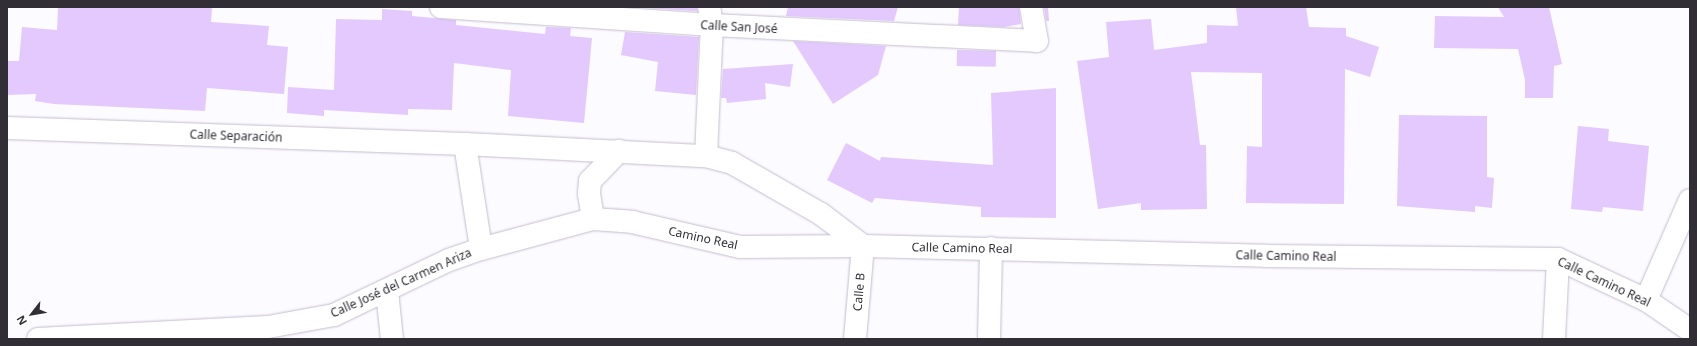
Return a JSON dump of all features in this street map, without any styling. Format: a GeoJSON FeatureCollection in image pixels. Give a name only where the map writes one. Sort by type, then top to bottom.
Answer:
{"type":"FeatureCollection","features":[{"type":"Feature","properties":{"kind":"street","name":"Calle San José"},"geometry":{"type":"LineString","coordinates":[[441,7],[711,16],[1037,42],[1031,7]]}},
{"type":"Feature","properties":{"kind":"street"},"geometry":{"type":"LineString","coordinates":[[706,156],[711,16]]}},
{"type":"Feature","properties":{"kind":"street","name":"Calle Separación"},"geometry":{"type":"LineString","coordinates":[[7,128],[465,144],[706,156],[739,167],[821,214],[863,246]]}},
{"type":"Feature","properties":{"kind":"street"},"geometry":{"type":"LineString","coordinates":[[465,144],[481,249]]}},
{"type":"Feature","properties":{"kind":"street"},"geometry":{"type":"LineString","coordinates":[[593,219],[589,194],[590,181],[619,151]]}},
{"type":"Feature","properties":{"kind":"street"},"geometry":{"type":"LineString","coordinates":[[1646,300],[1690,200]]}},
{"type":"Feature","properties":{"kind":"street","name":"Calle José del Carmen Ariza"},"geometry":{"type":"LineString","coordinates":[[38,339],[268,326],[334,315],[387,291],[449,260],[481,249],[593,219]]}},
{"type":"Feature","properties":{"kind":"street","name":"Camino Real"},"geometry":{"type":"LineString","coordinates":[[593,219],[632,222],[740,247],[863,246]]}},
{"type":"Feature","properties":{"kind":"street","name":"Calle Camino Real"},"geometry":{"type":"LineString","coordinates":[[863,246],[1266,256],[1558,259],[1646,300],[1690,330]]}},
{"type":"Feature","properties":{"kind":"street","name":"Calle B"},"geometry":{"type":"LineString","coordinates":[[855,339],[863,246]]}},
{"type":"Feature","properties":{"kind":"street"},"geometry":{"type":"LineString","coordinates":[[989,339],[990,248]]}},
{"type":"Feature","properties":{"kind":"street"},"geometry":{"type":"LineString","coordinates":[[1554,339],[1558,259]]}},
{"type":"Feature","properties":{"kind":"street"},"geometry":{"type":"LineString","coordinates":[[387,291],[392,339]]}},
{"type":"Feature","properties":{"kind":"building"},"geometry":{"type":"Polygon","coordinates":[[[58,7],[212,7],[211,22],[269,26],[267,45],[288,47],[284,94],[207,88],[205,111],[54,104],[35,101],[36,94],[7,95],[7,61],[19,61],[22,27],[57,30],[58,7]]]}},
{"type":"Feature","properties":{"kind":"building"},"geometry":{"type":"Polygon","coordinates":[[[697,7],[697,11],[643,8],[697,7]]]}},
{"type":"Feature","properties":{"kind":"building"},"geometry":{"type":"Polygon","coordinates":[[[788,7],[898,7],[894,21],[786,16],[788,7]]]}},
{"type":"Feature","properties":{"kind":"building"},"geometry":{"type":"Polygon","coordinates":[[[959,7],[1019,7],[1021,24],[1004,27],[958,25],[959,7]]]}},
{"type":"Feature","properties":{"kind":"building"},"geometry":{"type":"Polygon","coordinates":[[[1044,7],[1048,7],[1049,21],[1046,21],[1044,7]]]}},
{"type":"Feature","properties":{"kind":"building"},"geometry":{"type":"Polygon","coordinates":[[[1236,7],[1306,7],[1309,27],[1346,28],[1346,36],[1379,47],[1370,77],[1345,69],[1344,204],[1246,203],[1247,146],[1262,147],[1262,73],[1191,72],[1200,145],[1206,145],[1207,209],[1141,210],[1141,203],[1098,209],[1077,61],[1109,57],[1106,22],[1151,19],[1154,50],[1207,43],[1207,25],[1238,26],[1236,7]]]}},
{"type":"Feature","properties":{"kind":"building"},"geometry":{"type":"Polygon","coordinates":[[[1498,7],[1549,7],[1562,64],[1554,66],[1553,98],[1525,98],[1525,80],[1518,49],[1434,48],[1435,16],[1504,17],[1498,7]]]}},
{"type":"Feature","properties":{"kind":"building"},"geometry":{"type":"Polygon","coordinates":[[[382,9],[412,11],[412,16],[456,20],[456,25],[515,31],[545,34],[546,27],[571,28],[570,36],[592,38],[584,123],[508,116],[511,70],[454,63],[452,110],[408,109],[408,115],[324,110],[324,116],[287,113],[288,87],[334,90],[336,19],[382,20],[382,9]]]}},
{"type":"Feature","properties":{"kind":"building"},"geometry":{"type":"Polygon","coordinates":[[[625,32],[699,37],[696,95],[655,91],[658,62],[621,55],[625,32]]]}},
{"type":"Feature","properties":{"kind":"building"},"geometry":{"type":"Polygon","coordinates":[[[793,41],[886,46],[878,75],[833,104],[793,41]]]}},
{"type":"Feature","properties":{"kind":"building"},"geometry":{"type":"Polygon","coordinates":[[[957,50],[996,51],[996,67],[957,66],[957,50]]]}},
{"type":"Feature","properties":{"kind":"building"},"geometry":{"type":"Polygon","coordinates":[[[793,64],[790,87],[765,83],[766,99],[727,103],[726,98],[721,98],[723,69],[793,64]]]}},
{"type":"Feature","properties":{"kind":"building"},"geometry":{"type":"Polygon","coordinates":[[[1056,88],[1056,218],[981,217],[981,207],[875,198],[872,203],[827,180],[846,143],[880,161],[881,157],[993,165],[991,93],[1056,88]]]}},
{"type":"Feature","properties":{"kind":"building"},"geometry":{"type":"Polygon","coordinates":[[[1399,115],[1487,116],[1487,177],[1494,178],[1492,208],[1475,206],[1475,212],[1397,206],[1399,115]]]}},
{"type":"Feature","properties":{"kind":"building"},"geometry":{"type":"Polygon","coordinates":[[[1578,126],[1609,129],[1608,141],[1649,146],[1643,211],[1603,207],[1602,212],[1571,209],[1578,126]]]}}]}
